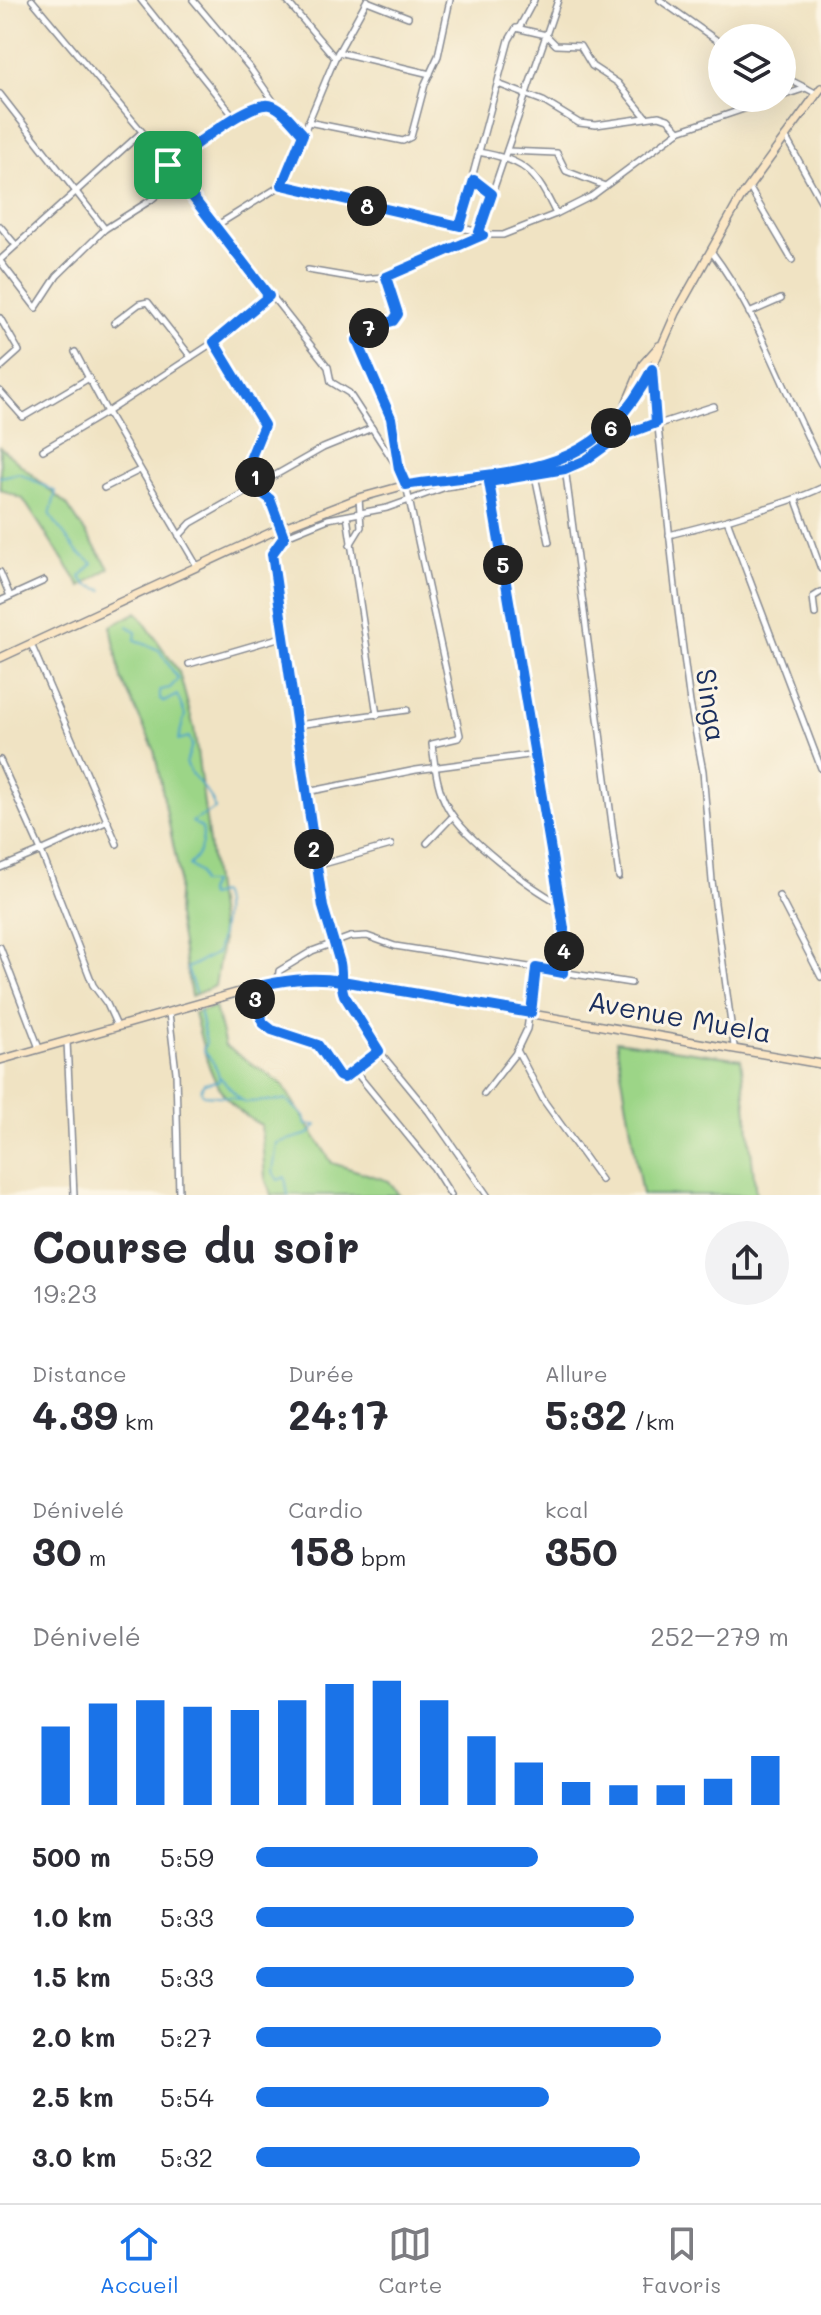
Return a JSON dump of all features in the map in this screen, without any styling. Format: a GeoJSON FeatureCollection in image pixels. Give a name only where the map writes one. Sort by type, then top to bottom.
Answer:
{"type":"FeatureCollection","features":[{"type":"Feature","properties":{"kind":"street"},"geometry":{"type":"LineString","coordinates":[[32,0],[142,132],[328,367],[331,382],[349,393],[399,469],[406,485],[460,735],[433,743],[438,786],[453,816],[504,865],[559,903]]}},
{"type":"Feature","properties":{"kind":"street"},"geometry":{"type":"LineString","coordinates":[[141,0],[235,118]]}},
{"type":"Feature","properties":{"kind":"street"},"geometry":{"type":"LineString","coordinates":[[193,0],[250,68],[278,108],[303,134]]}},
{"type":"Feature","properties":{"kind":"street"},"geometry":{"type":"LineString","coordinates":[[286,0],[337,55],[430,74]]}},
{"type":"Feature","properties":{"kind":"street"},"geometry":{"type":"LineString","coordinates":[[216,226],[282,185],[337,55],[367,0],[408,17]]}},
{"type":"Feature","properties":{"kind":"street"},"geometry":{"type":"LineString","coordinates":[[308,122],[408,140],[438,56],[450,0]]}},
{"type":"Feature","properties":{"kind":"street"},"geometry":{"type":"LineString","coordinates":[[519,28],[534,0]]}},
{"type":"Feature","properties":{"kind":"street"},"geometry":{"type":"LineString","coordinates":[[308,270],[361,279],[386,277],[481,233],[558,0]]}},
{"type":"Feature","properties":{"kind":"street"},"geometry":{"type":"LineString","coordinates":[[660,0],[708,34]]}},
{"type":"Feature","properties":{"kind":"street"},"geometry":{"type":"LineString","coordinates":[[460,226],[513,30],[519,28],[546,35],[556,45],[580,46],[592,66],[618,83],[645,116]]}},
{"type":"Feature","properties":{"kind":"street"},"geometry":{"type":"LineString","coordinates":[[622,414],[635,379],[659,346],[748,187],[819,91],[796,83]]}},
{"type":"Feature","properties":{"kind":"street"},"geometry":{"type":"LineString","coordinates":[[498,84],[543,101],[579,123],[622,122],[645,116],[668,119],[679,131]]}},
{"type":"Feature","properties":{"kind":"street"},"geometry":{"type":"LineString","coordinates":[[796,91],[806,88]]}},
{"type":"Feature","properties":{"kind":"street"},"geometry":{"type":"LineString","coordinates":[[0,94],[105,229]]}},
{"type":"Feature","properties":{"kind":"street"},"geometry":{"type":"LineString","coordinates":[[168,165],[235,118],[263,104],[278,108]]}},
{"type":"Feature","properties":{"kind":"street"},"geometry":{"type":"LineString","coordinates":[[282,185],[481,233],[503,235],[556,214],[605,186],[679,131],[735,112]]}},
{"type":"Feature","properties":{"kind":"street"},"geometry":{"type":"LineString","coordinates":[[142,132],[0,260],[36,308],[57,276],[105,229],[151,200],[178,177]]}},
{"type":"Feature","properties":{"kind":"street"},"geometry":{"type":"LineString","coordinates":[[785,136],[821,201]]}},
{"type":"Feature","properties":{"kind":"street"},"geometry":{"type":"LineString","coordinates":[[478,152],[557,153],[566,171],[605,186]]}},
{"type":"Feature","properties":{"kind":"street"},"geometry":{"type":"LineString","coordinates":[[506,154],[536,175],[556,214]]}},
{"type":"Feature","properties":{"kind":"street"},"geometry":{"type":"LineString","coordinates":[[474,180],[492,194]]}},
{"type":"Feature","properties":{"kind":"street"},"geometry":{"type":"LineString","coordinates":[[748,187],[792,260]]}},
{"type":"Feature","properties":{"kind":"street"},"geometry":{"type":"LineString","coordinates":[[0,226],[15,244]]}},
{"type":"Feature","properties":{"kind":"street"},"geometry":{"type":"LineString","coordinates":[[710,250],[731,277],[821,464]]}},
{"type":"Feature","properties":{"kind":"street"},"geometry":{"type":"LineString","coordinates":[[386,277],[398,314],[393,321],[368,328],[359,336],[357,345],[391,418],[399,469]]}},
{"type":"Feature","properties":{"kind":"street"},"geometry":{"type":"LineString","coordinates":[[43,450],[214,342],[269,296]]}},
{"type":"Feature","properties":{"kind":"street"},"geometry":{"type":"LineString","coordinates":[[749,313],[781,299]]}},
{"type":"Feature","properties":{"kind":"street"},"geometry":{"type":"LineString","coordinates":[[114,323],[139,304],[148,302],[191,357]]}},
{"type":"Feature","properties":{"kind":"street"},"geometry":{"type":"LineString","coordinates":[[0,318],[19,351],[0,368]]}},
{"type":"Feature","properties":{"kind":"street"},"geometry":{"type":"LineString","coordinates":[[214,342],[264,425],[249,462],[256,481],[255,488]]}},
{"type":"Feature","properties":{"kind":"street"},"geometry":{"type":"LineString","coordinates":[[0,658],[281,528],[359,498],[406,485],[564,460],[609,431],[652,369],[659,346]]}},
{"type":"Feature","properties":{"kind":"street"},"geometry":{"type":"LineString","coordinates":[[75,352],[197,566]]}},
{"type":"Feature","properties":{"kind":"street","name":"Singa"},"geometry":{"type":"LineString","coordinates":[[652,369],[669,535],[690,703],[703,771],[712,881],[734,1046]]}},
{"type":"Feature","properties":{"kind":"street"},"geometry":{"type":"LineString","coordinates":[[0,391],[23,417],[89,378]]}},
{"type":"Feature","properties":{"kind":"street"},"geometry":{"type":"LineString","coordinates":[[485,1194],[429,1112],[379,1051],[344,995],[316,866],[272,554],[284,537],[328,519],[362,513],[446,487],[535,476],[565,469],[586,460],[618,437],[714,406]]}},
{"type":"Feature","properties":{"kind":"street"},"geometry":{"type":"LineString","coordinates":[[178,537],[191,523],[323,448],[372,428]]}},
{"type":"Feature","properties":{"kind":"street"},"geometry":{"type":"LineString","coordinates":[[609,431],[618,437]]}},
{"type":"Feature","properties":{"kind":"street"},"geometry":{"type":"LineString","coordinates":[[564,460],[619,877]]}},
{"type":"Feature","properties":{"kind":"street"},"geometry":{"type":"LineString","coordinates":[[533,466],[549,542]]}},
{"type":"Feature","properties":{"kind":"street"},"geometry":{"type":"LineString","coordinates":[[104,488],[140,470]]}},
{"type":"Feature","properties":{"kind":"street"},"geometry":{"type":"LineString","coordinates":[[487,472],[564,928],[563,973]]}},
{"type":"Feature","properties":{"kind":"street"},"geometry":{"type":"LineString","coordinates":[[255,488],[270,499],[284,537]]}},
{"type":"Feature","properties":{"kind":"street"},"geometry":{"type":"LineString","coordinates":[[669,535],[761,509],[775,509],[821,488]]}},
{"type":"Feature","properties":{"kind":"street"},"geometry":{"type":"LineString","coordinates":[[350,546],[360,532],[362,513],[359,498]]}},
{"type":"Feature","properties":{"kind":"street"},"geometry":{"type":"LineString","coordinates":[[796,500],[821,569]]}},
{"type":"Feature","properties":{"kind":"street"},"geometry":{"type":"LineString","coordinates":[[347,516],[377,715]]}},
{"type":"Feature","properties":{"kind":"street"},"geometry":{"type":"LineString","coordinates":[[727,520],[821,768]]}},
{"type":"Feature","properties":{"kind":"street"},"geometry":{"type":"LineString","coordinates":[[0,572],[10,596]]}},
{"type":"Feature","properties":{"kind":"street"},"geometry":{"type":"LineString","coordinates":[[0,601],[44,581]]}},
{"type":"Feature","properties":{"kind":"street"},"geometry":{"type":"LineString","coordinates":[[815,614],[813,597],[821,592]]}},
{"type":"Feature","properties":{"kind":"street"},"geometry":{"type":"LineString","coordinates":[[189,664],[285,636]]}},
{"type":"Feature","properties":{"kind":"street"},"geometry":{"type":"LineString","coordinates":[[31,644],[117,844]]}},
{"type":"Feature","properties":{"kind":"street"},"geometry":{"type":"LineString","coordinates":[[297,725],[407,710]]}},
{"type":"Feature","properties":{"kind":"street"},"geometry":{"type":"LineString","coordinates":[[307,792],[435,767],[536,754]]}},
{"type":"Feature","properties":{"kind":"street"},"geometry":{"type":"LineString","coordinates":[[0,760],[41,851],[93,985],[117,1026]]}},
{"type":"Feature","properties":{"kind":"street"},"geometry":{"type":"LineString","coordinates":[[427,843],[453,816]]}},
{"type":"Feature","properties":{"kind":"street"},"geometry":{"type":"LineString","coordinates":[[0,868],[108,821]]}},
{"type":"Feature","properties":{"kind":"street"},"geometry":{"type":"LineString","coordinates":[[316,866],[391,845]]}},
{"type":"Feature","properties":{"kind":"street"},"geometry":{"type":"LineString","coordinates":[[779,896],[820,974]]}},
{"type":"Feature","properties":{"kind":"street"},"geometry":{"type":"LineString","coordinates":[[278,981],[279,971],[290,963],[334,943],[367,936],[395,946],[631,983]]}},
{"type":"Feature","properties":{"kind":"street"},"geometry":{"type":"LineString","coordinates":[[0,947],[39,1048]]}},
{"type":"Feature","properties":{"kind":"street"},"geometry":{"type":"LineString","coordinates":[[484,1094],[517,1050],[531,1013],[536,968]]}},
{"type":"Feature","properties":{"kind":"street"},"geometry":{"type":"LineString","coordinates":[[0,1060],[278,981],[342,981]]}},
{"type":"Feature","properties":{"kind":"street","name":"Avenue Muela"},"geometry":{"type":"LineString","coordinates":[[342,981],[734,1046],[821,1064]]}},
{"type":"Feature","properties":{"kind":"street"},"geometry":{"type":"LineString","coordinates":[[251,988],[263,1023],[272,1030],[318,1045],[341,1078],[379,1051]]}},
{"type":"Feature","properties":{"kind":"street"},"geometry":{"type":"LineString","coordinates":[[168,1011],[176,1072],[179,1195]]}},
{"type":"Feature","properties":{"kind":"street"},"geometry":{"type":"LineString","coordinates":[[67,1040],[74,1195]]}},
{"type":"Feature","properties":{"kind":"street"},"geometry":{"type":"LineString","coordinates":[[517,1050],[544,1101],[601,1180]]}},
{"type":"Feature","properties":{"kind":"street"},"geometry":{"type":"LineString","coordinates":[[354,1070],[434,1168],[451,1195]]}},
{"type":"Feature","properties":{"kind":"green space"},"geometry":{"type":"Polygon","coordinates":[[[0,447],[67,505],[109,568],[81,587],[23,499],[0,489],[0,447]]]}},
{"type":"Feature","properties":{"kind":"green space"},"geometry":{"type":"Polygon","coordinates":[[[137,612],[179,672],[194,728],[222,942],[215,986],[191,996],[177,916],[179,874],[154,749],[121,678],[111,626],[137,612]]]}},
{"type":"Feature","properties":{"kind":"green space"},"geometry":{"type":"Polygon","coordinates":[[[215,1007],[225,1046],[281,1083],[332,1163],[389,1181],[399,1195],[271,1195],[265,1178],[261,1125],[231,1104],[214,1078],[203,1048],[194,1013],[215,1007]]]}},
{"type":"Feature","properties":{"kind":"green space"},"geometry":{"type":"Polygon","coordinates":[[[616,1041],[741,1059],[756,1195],[642,1195],[616,1041]]]}},
{"type":"Feature","properties":{"kind":"waterway"},"geometry":{"type":"LineString","coordinates":[[0,477],[19,473],[56,492],[50,515],[78,553],[93,563],[80,577],[87,585],[103,590]]}},
{"type":"Feature","properties":{"kind":"waterway"},"geometry":{"type":"LineString","coordinates":[[128,626],[136,632],[135,640],[159,650],[178,679],[170,688],[160,690],[160,700],[164,702],[177,695],[185,715],[178,740],[189,737],[192,745],[186,763],[210,796],[215,809],[192,822],[202,828],[203,838],[198,853],[189,865],[199,873],[201,883],[211,883],[207,892],[209,896],[220,893],[223,906],[217,953],[187,968],[195,992]]}},
{"type":"Feature","properties":{"kind":"waterway"},"geometry":{"type":"LineString","coordinates":[[199,1010],[206,1042],[203,1051],[214,1064],[219,1077],[219,1081],[204,1083],[201,1090],[203,1095],[231,1097],[247,1102],[286,1100],[304,1116],[306,1125],[317,1125],[309,1134],[277,1143],[273,1172],[278,1180],[285,1177],[288,1195]]}},
{"type":"Feature","properties":{"kind":"waterway"},"geometry":{"type":"LineString","coordinates":[[220,1077],[240,1099]]}},
{"type":"Feature","properties":{"kind":"route"},"geometry":{"type":"LineString","coordinates":[[168,165],[235,118],[263,104],[278,108],[303,134],[282,185],[460,226],[474,180],[492,194],[479,232],[483,235],[384,279],[398,314],[393,321],[368,328],[357,340],[391,418],[399,469],[406,485],[564,460],[609,431],[645,384],[652,369],[656,423],[618,437],[586,460],[565,469],[489,482],[564,928],[563,973],[536,968],[531,1013],[342,981],[324,978],[278,981],[251,988],[263,1023],[272,1030],[323,1048],[339,1076],[344,1078],[379,1051],[344,995],[342,988],[342,981],[342,972],[340,963],[323,907],[272,554],[274,547],[284,537],[270,499],[255,488],[256,481],[249,462],[265,427],[214,342],[269,296],[168,165]]}}]}
